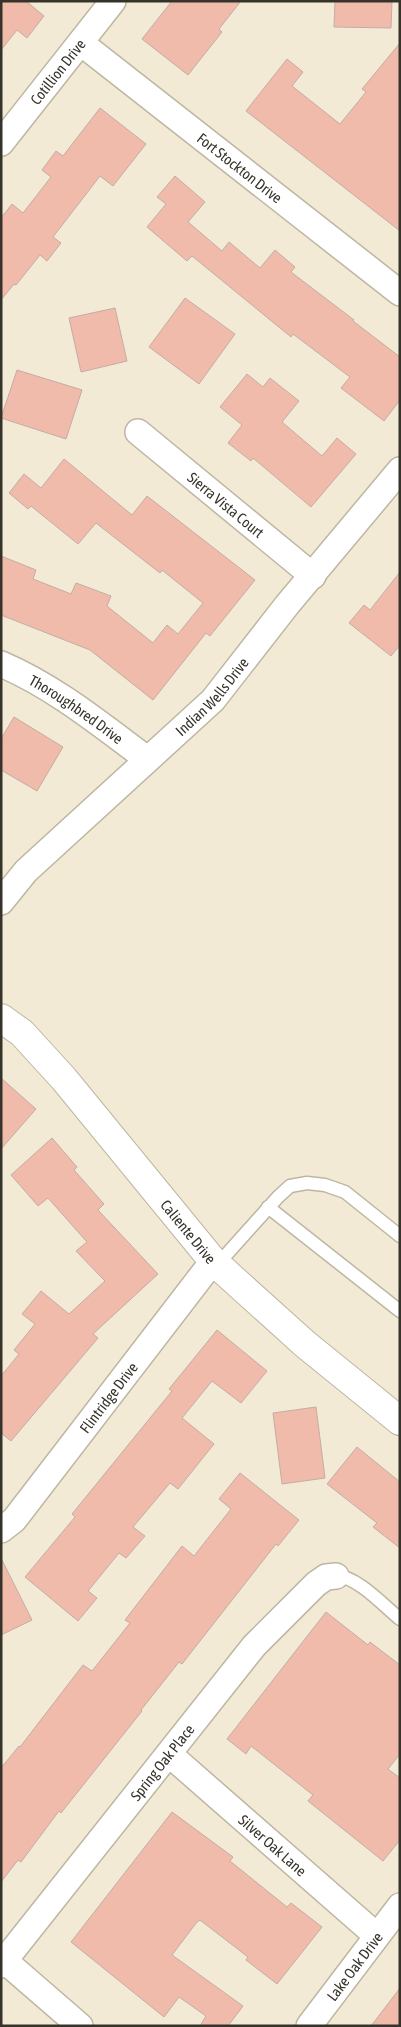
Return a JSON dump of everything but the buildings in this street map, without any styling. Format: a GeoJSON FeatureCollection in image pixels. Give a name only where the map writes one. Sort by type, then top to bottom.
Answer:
{"type":"FeatureCollection","features":[{"type":"Feature","properties":{"kind":"street","name":"Cotillion Drive"},"geometry":{"type":"LineString","coordinates":[[1,142],[113,1]]}},
{"type":"Feature","properties":{"kind":"street","name":"Fort Stockton Drive"},"geometry":{"type":"LineString","coordinates":[[81,43],[400,293]]}},
{"type":"Feature","properties":{"kind":"street","name":"Sierra Vista Court"},"geometry":{"type":"LineString","coordinates":[[138,432],[313,576]]}},
{"type":"Feature","properties":{"kind":"street","name":"Indian Wells Drive"},"geometry":{"type":"LineString","coordinates":[[1,902],[26,871],[213,700],[288,605],[400,470]]}},
{"type":"Feature","properties":{"kind":"street","name":"Thoroughbred Drive"},"geometry":{"type":"LineString","coordinates":[[1,664],[25,674],[58,694],[148,759]]}},
{"type":"Feature","properties":{"kind":"street","name":"Caliente Drive"},"geometry":{"type":"LineString","coordinates":[[1,1018],[22,1033],[64,1079],[215,1263],[305,1344],[400,1421]]}},
{"type":"Feature","properties":{"kind":"street","name":"Flintridge Drive"},"geometry":{"type":"LineString","coordinates":[[1,1530],[14,1520],[215,1263]]}},
{"type":"Feature","properties":{"kind":"street","name":"Spring Oak Place"},"geometry":{"type":"LineString","coordinates":[[3,1963],[254,1646],[316,1584],[326,1577],[336,1576]]}},
{"type":"Feature","properties":{"kind":"street","name":"Silver Oak Lane"},"geometry":{"type":"LineString","coordinates":[[169,1754],[377,1936]]}},
{"type":"Feature","properties":{"kind":"street","name":"Lake Oak Drive"},"geometry":{"type":"LineString","coordinates":[[309,2026],[400,1906]]}},
{"type":"Feature","properties":{"kind":"street"},"geometry":{"type":"LineString","coordinates":[[3,1963],[80,2026]]}},
{"type":"Feature","properties":{"kind":"lane"},"geometry":{"type":"LineString","coordinates":[[215,1263],[290,1186],[307,1183],[325,1184],[344,1192],[400,1236]]}},
{"type":"Feature","properties":{"kind":"lane"},"geometry":{"type":"LineString","coordinates":[[268,1207],[400,1311]]}},
{"type":"Feature","properties":{"kind":"lane"},"geometry":{"type":"LineString","coordinates":[[336,1576],[344,1576],[361,1586],[400,1619]]}}]}
